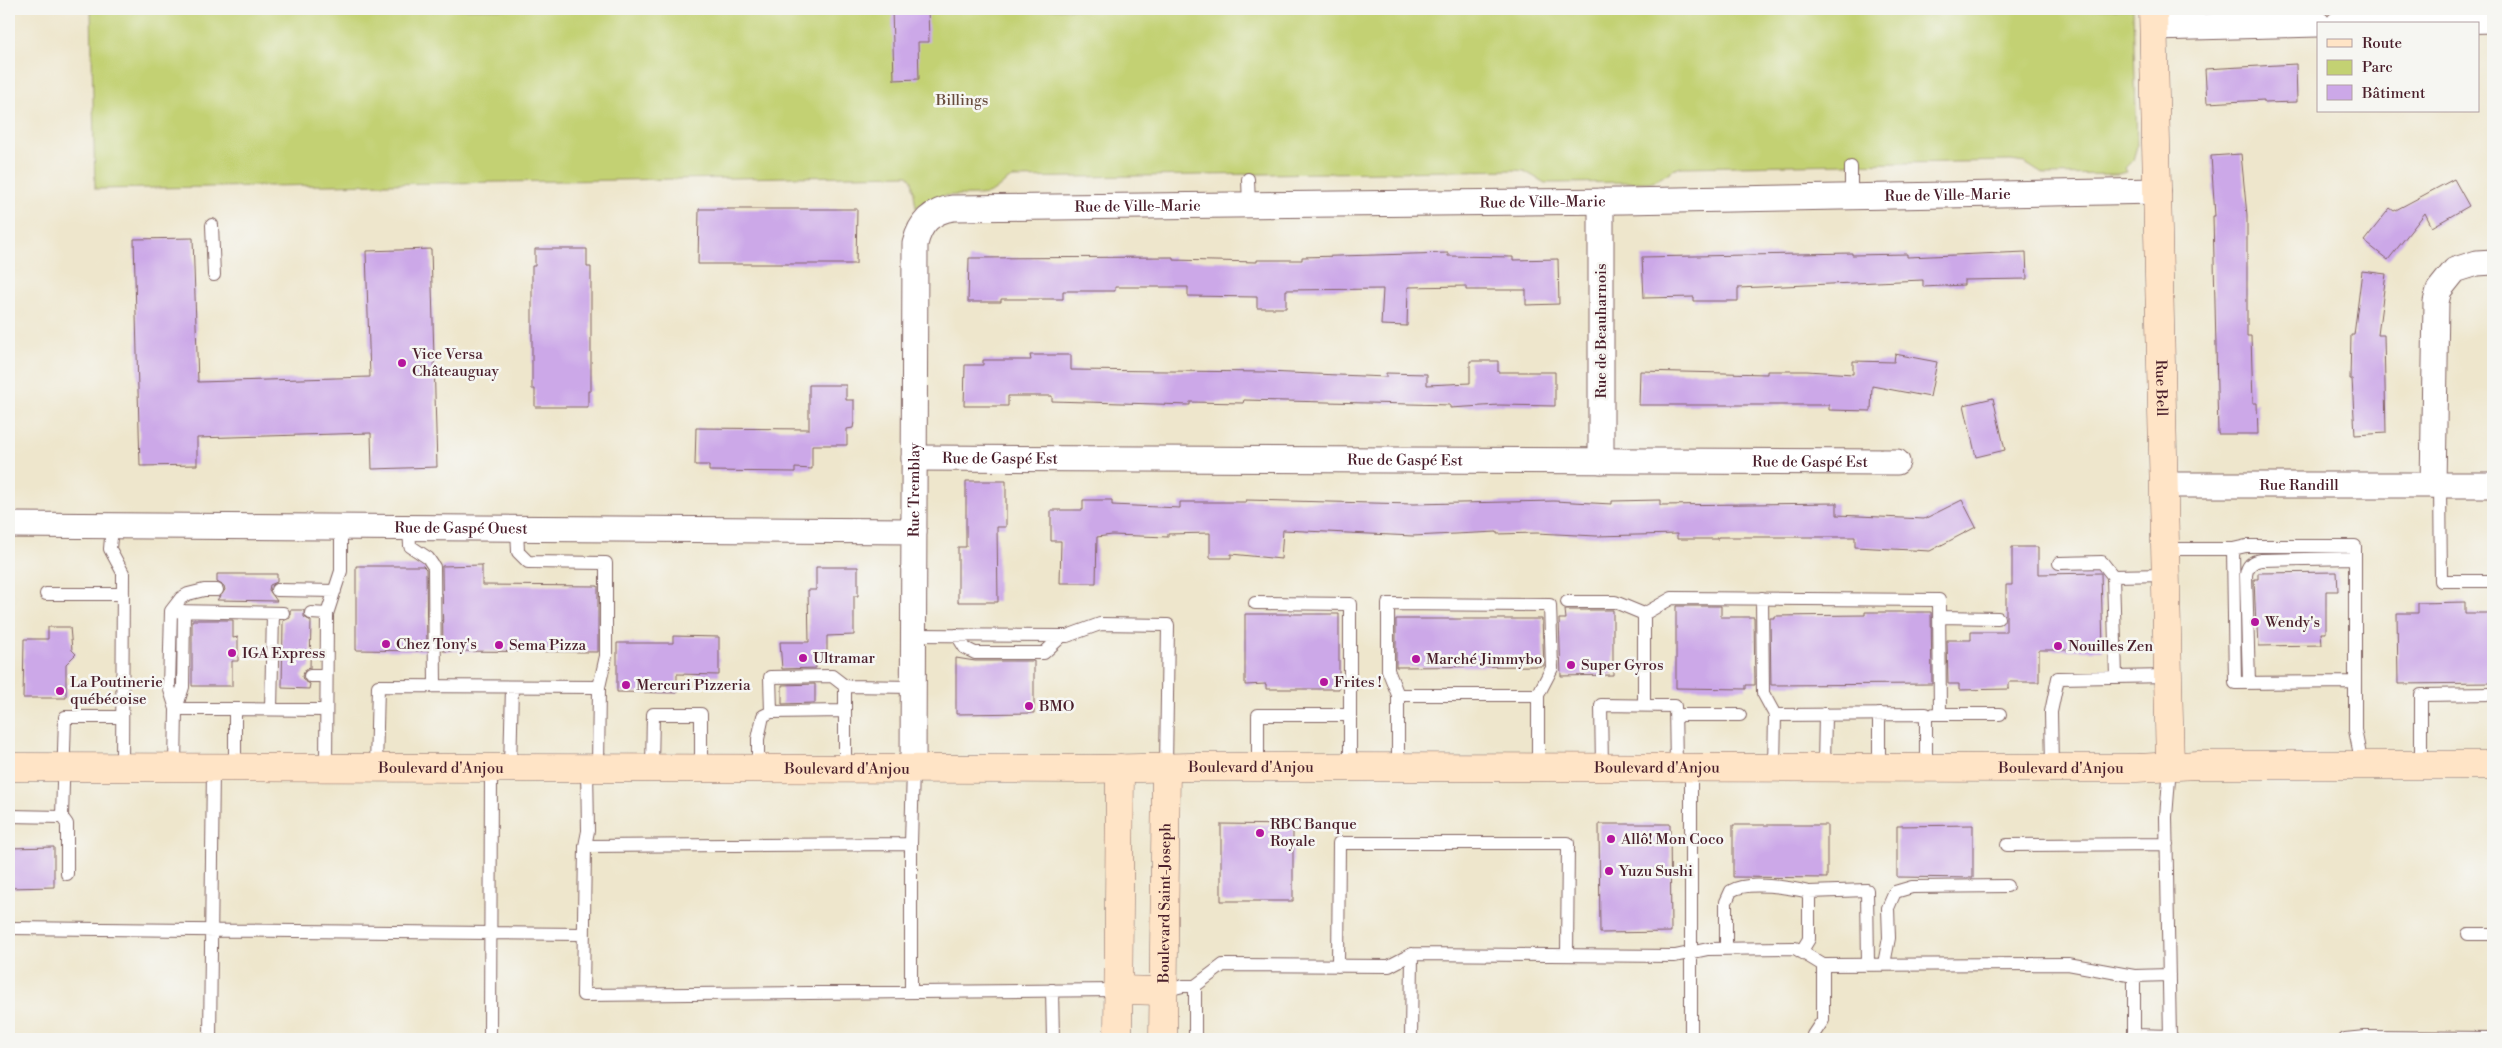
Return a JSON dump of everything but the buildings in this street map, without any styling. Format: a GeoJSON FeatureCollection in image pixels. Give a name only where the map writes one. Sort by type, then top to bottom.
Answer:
{"type":"FeatureCollection","features":[{"type":"Feature","properties":{"kind":"street"},"geometry":{"type":"LineString","coordinates":[[2153,18],[2317,24]]}},
{"type":"Feature","properties":{"kind":"street","name":"Rue Bell"},"geometry":{"type":"LineString","coordinates":[[2153,18],[2170,766]]}},
{"type":"Feature","properties":{"kind":"street"},"geometry":{"type":"LineString","coordinates":[[2416,22],[2493,20]]}},
{"type":"Feature","properties":{"kind":"street","name":"Rue de Ville-Marie"},"geometry":{"type":"LineString","coordinates":[[930,216],[953,208],[1601,201],[2158,191]]}},
{"type":"Feature","properties":{"kind":"street","name":"Rue de Beauharnois"},"geometry":{"type":"LineString","coordinates":[[1601,201],[1602,461]]}},
{"type":"Feature","properties":{"kind":"street","name":"Rue Tremblay"},"geometry":{"type":"LineString","coordinates":[[913,768],[915,244],[922,223],[930,216]]}},
{"type":"Feature","properties":{"kind":"street"},"geometry":{"type":"LineString","coordinates":[[2437,485],[2436,302],[2439,290],[2455,270],[2477,263],[2493,262]]}},
{"type":"Feature","properties":{"kind":"street","name":"Rue de Gaspé Est"},"geometry":{"type":"LineString","coordinates":[[914,458],[1897,462]]}},
{"type":"Feature","properties":{"kind":"street","name":"Rue Randill"},"geometry":{"type":"LineString","coordinates":[[2164,484],[2493,485]]}},
{"type":"Feature","properties":{"kind":"street","name":"Rue de Gaspé Ouest"},"geometry":{"type":"LineString","coordinates":[[9,525],[914,531]]}},
{"type":"Feature","properties":{"kind":"street","name":"Boulevard d'Anjou"},"geometry":{"type":"LineString","coordinates":[[9,767],[1120,768],[1258,766],[2052,767],[2493,765]]}},
{"type":"Feature","properties":{"kind":"street","name":"Boulevard Saint-Joseph"},"geometry":{"type":"LineString","coordinates":[[1163,1039],[1166,767]]}},
{"type":"Feature","properties":{"kind":"street"},"geometry":{"type":"LineString","coordinates":[[1118,1039],[1120,768]]}},
{"type":"Feature","properties":{"kind":"street"},"geometry":{"type":"LineString","coordinates":[[1118,990],[1163,991]]}},
{"type":"Feature","properties":{"kind":"lane"},"geometry":{"type":"LineString","coordinates":[[1851,167],[1851,196]]}},
{"type":"Feature","properties":{"kind":"lane"},"geometry":{"type":"LineString","coordinates":[[1248,179],[1249,205]]}},
{"type":"Feature","properties":{"kind":"lane"},"geometry":{"type":"LineString","coordinates":[[212,225],[214,275]]}},
{"type":"Feature","properties":{"kind":"lane"},"geometry":{"type":"LineString","coordinates":[[2437,485],[2441,582],[2493,581]]}},
{"type":"Feature","properties":{"kind":"lane"},"geometry":{"type":"LineString","coordinates":[[112,526],[110,549],[123,573],[122,767]]}},
{"type":"Feature","properties":{"kind":"lane"},"geometry":{"type":"LineString","coordinates":[[326,767],[327,614],[340,571],[341,527]]}},
{"type":"Feature","properties":{"kind":"lane"},"geometry":{"type":"LineString","coordinates":[[409,527],[410,546],[428,558],[434,567],[435,686]]}},
{"type":"Feature","properties":{"kind":"lane"},"geometry":{"type":"LineString","coordinates":[[517,528],[518,552],[528,562],[606,563],[606,656],[599,687],[588,831],[585,846],[583,995],[1118,990]]}},
{"type":"Feature","properties":{"kind":"lane"},"geometry":{"type":"LineString","coordinates":[[2114,576],[2166,562],[2246,546],[2355,546],[2355,730],[2362,765]]}},
{"type":"Feature","properties":{"kind":"lane"},"geometry":{"type":"LineString","coordinates":[[2233,549],[2235,683],[2355,682]]}},
{"type":"Feature","properties":{"kind":"lane"},"geometry":{"type":"LineString","coordinates":[[2249,683],[2246,575],[2248,567],[2255,561],[2261,560],[2355,558]]}},
{"type":"Feature","properties":{"kind":"lane"},"geometry":{"type":"LineString","coordinates":[[2059,563],[2102,562],[2114,576],[2116,677]]}},
{"type":"Feature","properties":{"kind":"lane"},"geometry":{"type":"LineString","coordinates":[[176,709],[169,687],[171,611],[181,598],[195,591],[217,590]]}},
{"type":"Feature","properties":{"kind":"lane"},"geometry":{"type":"LineString","coordinates":[[277,590],[335,591]]}},
{"type":"Feature","properties":{"kind":"lane"},"geometry":{"type":"LineString","coordinates":[[46,594],[123,594]]}},
{"type":"Feature","properties":{"kind":"lane"},"geometry":{"type":"LineString","coordinates":[[1644,614],[1672,598],[1939,600],[1940,714]]}},
{"type":"Feature","properties":{"kind":"lane"},"geometry":{"type":"LineString","coordinates":[[1762,598],[1763,693],[1775,715],[1774,766]]}},
{"type":"Feature","properties":{"kind":"lane"},"geometry":{"type":"LineString","coordinates":[[1567,602],[1615,602],[1644,614]]}},
{"type":"Feature","properties":{"kind":"lane"},"geometry":{"type":"LineString","coordinates":[[1255,603],[1350,604],[1350,766]]}},
{"type":"Feature","properties":{"kind":"lane"},"geometry":{"type":"LineString","coordinates":[[1398,767],[1398,695],[1388,670],[1388,604],[1550,605],[1552,668],[1538,695],[1538,767]]}},
{"type":"Feature","properties":{"kind":"lane"},"geometry":{"type":"LineString","coordinates":[[171,611],[278,613],[277,676],[271,709]]}},
{"type":"Feature","properties":{"kind":"lane"},"geometry":{"type":"LineString","coordinates":[[175,767],[176,709],[183,687],[184,612]]}},
{"type":"Feature","properties":{"kind":"lane"},"geometry":{"type":"LineString","coordinates":[[311,613],[327,614]]}},
{"type":"Feature","properties":{"kind":"lane"},"geometry":{"type":"LineString","coordinates":[[1644,614],[1644,705]]}},
{"type":"Feature","properties":{"kind":"lane"},"geometry":{"type":"LineString","coordinates":[[1940,618],[1998,618]]}},
{"type":"Feature","properties":{"kind":"lane"},"geometry":{"type":"LineString","coordinates":[[914,635],[1067,636],[1100,624],[1168,625],[1166,767]]}},
{"type":"Feature","properties":{"kind":"lane"},"geometry":{"type":"LineString","coordinates":[[310,676],[326,676]]}},
{"type":"Feature","properties":{"kind":"lane"},"geometry":{"type":"LineString","coordinates":[[770,712],[770,677],[803,680],[832,676],[845,686],[913,687]]}},
{"type":"Feature","properties":{"kind":"lane"},"geometry":{"type":"LineString","coordinates":[[2052,767],[2051,712],[2058,678],[2169,676]]}},
{"type":"Feature","properties":{"kind":"lane"},"geometry":{"type":"LineString","coordinates":[[376,768],[378,686],[599,687]]}},
{"type":"Feature","properties":{"kind":"lane"},"geometry":{"type":"LineString","coordinates":[[845,686],[845,768]]}},
{"type":"Feature","properties":{"kind":"lane"},"geometry":{"type":"LineString","coordinates":[[490,1039],[490,932],[500,768],[512,687]]}},
{"type":"Feature","properties":{"kind":"lane"},"geometry":{"type":"LineString","coordinates":[[2421,765],[2421,695],[2493,694]]}},
{"type":"Feature","properties":{"kind":"lane"},"geometry":{"type":"LineString","coordinates":[[1398,695],[1538,695]]}},
{"type":"Feature","properties":{"kind":"lane"},"geometry":{"type":"LineString","coordinates":[[1602,767],[1601,705],[1675,706],[1684,766],[1691,952],[1691,1039]]}},
{"type":"Feature","properties":{"kind":"lane"},"geometry":{"type":"LineString","coordinates":[[758,768],[759,732],[764,716],[770,712],[804,708],[845,711]]}},
{"type":"Feature","properties":{"kind":"lane"},"geometry":{"type":"LineString","coordinates":[[176,709],[326,710]]}},
{"type":"Feature","properties":{"kind":"lane"},"geometry":{"type":"LineString","coordinates":[[210,1039],[211,930],[224,767],[235,709]]}},
{"type":"Feature","properties":{"kind":"lane"},"geometry":{"type":"LineString","coordinates":[[652,767],[653,714],[701,714],[701,768]]}},
{"type":"Feature","properties":{"kind":"lane"},"geometry":{"type":"LineString","coordinates":[[1824,766],[1825,714]]}},
{"type":"Feature","properties":{"kind":"lane"},"geometry":{"type":"LineString","coordinates":[[1879,714],[1879,766]]}},
{"type":"Feature","properties":{"kind":"lane"},"geometry":{"type":"LineString","coordinates":[[1926,714],[1926,766]]}},
{"type":"Feature","properties":{"kind":"lane"},"geometry":{"type":"LineString","coordinates":[[1775,715],[2000,714]]}},
{"type":"Feature","properties":{"kind":"lane"},"geometry":{"type":"LineString","coordinates":[[1258,766],[1258,715],[1350,715]]}},
{"type":"Feature","properties":{"kind":"lane"},"geometry":{"type":"LineString","coordinates":[[1676,715],[1740,715]]}},
{"type":"Feature","properties":{"kind":"lane"},"geometry":{"type":"LineString","coordinates":[[67,874],[67,824],[62,817],[65,717],[122,717]]}},
{"type":"Feature","properties":{"kind":"lane"},"geometry":{"type":"LineString","coordinates":[[2134,976],[2134,1037],[2170,1037],[2167,844],[2170,766]]}},
{"type":"Feature","properties":{"kind":"lane"},"geometry":{"type":"LineString","coordinates":[[911,992],[913,768]]}},
{"type":"Feature","properties":{"kind":"lane"},"geometry":{"type":"LineString","coordinates":[[9,816],[62,817]]}},
{"type":"Feature","properties":{"kind":"lane"},"geometry":{"type":"LineString","coordinates":[[1338,966],[1339,843],[1568,843],[1568,955]]}},
{"type":"Feature","properties":{"kind":"lane"},"geometry":{"type":"LineString","coordinates":[[585,846],[911,844]]}},
{"type":"Feature","properties":{"kind":"lane"},"geometry":{"type":"LineString","coordinates":[[2007,845],[2167,844]]}},
{"type":"Feature","properties":{"kind":"lane"},"geometry":{"type":"LineString","coordinates":[[1726,948],[1726,902],[1731,891],[1743,886],[1786,887],[1809,892],[1867,890],[1868,964]]}},
{"type":"Feature","properties":{"kind":"lane"},"geometry":{"type":"LineString","coordinates":[[1884,964],[1888,938],[1888,908],[1895,892],[1912,887],[2007,886]]}},
{"type":"Feature","properties":{"kind":"lane"},"geometry":{"type":"LineString","coordinates":[[1801,952],[1809,939],[1809,892]]}},
{"type":"Feature","properties":{"kind":"lane"},"geometry":{"type":"LineString","coordinates":[[9,928],[583,934]]}},
{"type":"Feature","properties":{"kind":"lane"},"geometry":{"type":"LineString","coordinates":[[2468,934],[2493,934]]}},
{"type":"Feature","properties":{"kind":"lane"},"geometry":{"type":"LineString","coordinates":[[1163,991],[1183,986],[1195,986],[1223,965],[1389,966],[1412,954],[1675,956],[1726,948],[1795,948],[1822,964],[2068,964],[2134,976],[2169,975]]}},
{"type":"Feature","properties":{"kind":"lane"},"geometry":{"type":"LineString","coordinates":[[1411,1039],[1412,954]]}},
{"type":"Feature","properties":{"kind":"lane"},"geometry":{"type":"LineString","coordinates":[[1814,1039],[1813,1035],[1823,1020],[1822,964]]}},
{"type":"Feature","properties":{"kind":"lane"},"geometry":{"type":"LineString","coordinates":[[1195,986],[1195,1039]]}},
{"type":"Feature","properties":{"kind":"lane"},"geometry":{"type":"LineString","coordinates":[[1052,990],[1053,1039]]}},
{"type":"Feature","properties":{"kind":"lane"},"geometry":{"type":"LineString","coordinates":[[2345,1039],[2364,1037],[2493,1038]]}},
{"type":"Feature","properties":{"kind":"green space","name":"Billings"},"geometry":{"type":"Polygon","coordinates":[[[91,9],[2133,9],[2137,146],[2133,160],[2125,168],[2127,172],[2119,174],[2044,175],[2025,163],[2011,161],[1682,167],[1649,182],[1545,183],[1524,171],[1515,170],[1013,178],[987,194],[941,196],[924,202],[916,208],[912,180],[908,175],[95,189],[91,9]]]}},
{"type":"Feature","properties":{"kind":"place","name":"Vice Versa Châteauguay"},"geometry":{"type":"Point","coordinates":[402,363]}},
{"type":"Feature","properties":{"kind":"place","name":"Wendy's"},"geometry":{"type":"Point","coordinates":[2255,622]}},
{"type":"Feature","properties":{"kind":"place","name":"Chez Tony's"},"geometry":{"type":"Point","coordinates":[386,644]}},
{"type":"Feature","properties":{"kind":"place","name":"Sema Pizza"},"geometry":{"type":"Point","coordinates":[499,645]}},
{"type":"Feature","properties":{"kind":"place","name":"Nouilles Zen"},"geometry":{"type":"Point","coordinates":[2058,646]}},
{"type":"Feature","properties":{"kind":"place","name":"IGA Express"},"geometry":{"type":"Point","coordinates":[232,653]}},
{"type":"Feature","properties":{"kind":"place","name":"Ultramar"},"geometry":{"type":"Point","coordinates":[803,658]}},
{"type":"Feature","properties":{"kind":"place","name":"Marché Jimmybo"},"geometry":{"type":"Point","coordinates":[1416,659]}},
{"type":"Feature","properties":{"kind":"place","name":"Super Gyros"},"geometry":{"type":"Point","coordinates":[1571,665]}},
{"type":"Feature","properties":{"kind":"place","name":"Frites !"},"geometry":{"type":"Point","coordinates":[1324,682]}},
{"type":"Feature","properties":{"kind":"place","name":"Mercuri Pizzeria"},"geometry":{"type":"Point","coordinates":[626,685]}},
{"type":"Feature","properties":{"kind":"place","name":"La Poutinerie québécoise"},"geometry":{"type":"Point","coordinates":[60,691]}},
{"type":"Feature","properties":{"kind":"place","name":"BMO"},"geometry":{"type":"Point","coordinates":[1029,706]}},
{"type":"Feature","properties":{"kind":"place","name":"RBC Banque Royale"},"geometry":{"type":"Point","coordinates":[1260,833]}},
{"type":"Feature","properties":{"kind":"place","name":"Allô! Mon Coco"},"geometry":{"type":"Point","coordinates":[1611,839]}},
{"type":"Feature","properties":{"kind":"place","name":"Yuzu Sushi"},"geometry":{"type":"Point","coordinates":[1609,871]}}]}
